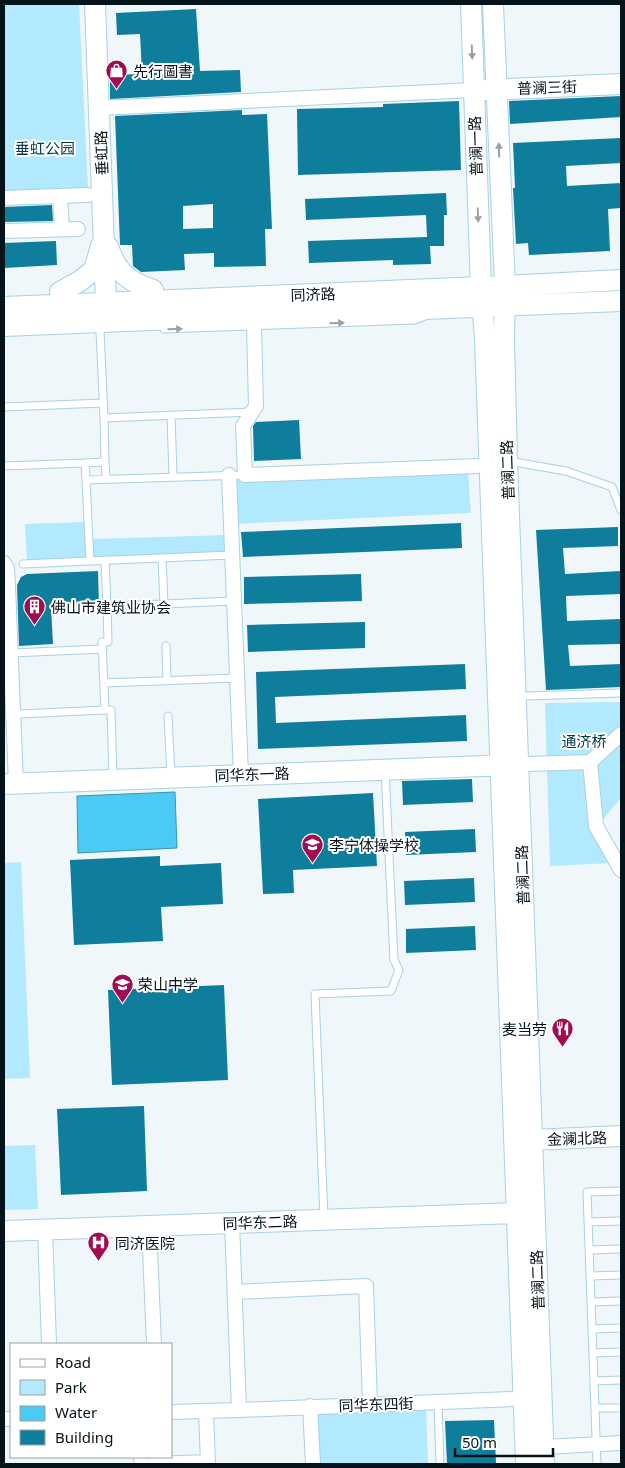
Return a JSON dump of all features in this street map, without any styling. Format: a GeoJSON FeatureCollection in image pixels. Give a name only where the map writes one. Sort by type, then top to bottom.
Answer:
{"type":"FeatureCollection","features":[{"type":"Feature","properties":{"kind":"main road","name":"垂虹路"},"geometry":{"type":"LineString","coordinates":[[96,4],[106,302]]}},
{"type":"Feature","properties":{"kind":"main road","name":"普澜一路"},"geometry":{"type":"LineString","coordinates":[[470,4],[482,297]]}},
{"type":"Feature","properties":{"kind":"main road","name":"普澜一路"},"geometry":{"type":"LineString","coordinates":[[493,4],[505,286]]}},
{"type":"Feature","properties":{"kind":"main road","name":"普澜三街"},"geometry":{"type":"LineString","coordinates":[[473,90],[621,84]]}},
{"type":"Feature","properties":{"kind":"main road"},"geometry":{"type":"LineString","coordinates":[[104,235],[118,270],[137,285],[153,290],[413,280],[444,299]]}},
{"type":"Feature","properties":{"kind":"main road"},"geometry":{"type":"LineString","coordinates":[[4,295],[60,292],[80,281],[94,270],[104,235]]}},
{"type":"Feature","properties":{"kind":"main road"},"geometry":{"type":"LineString","coordinates":[[546,284],[568,271],[621,269]]}},
{"type":"Feature","properties":{"kind":"main road","name":"同济路"},"geometry":{"type":"LineString","coordinates":[[4,326],[79,323],[150,327],[482,297],[505,286],[621,280]]}},
{"type":"Feature","properties":{"kind":"main road","name":"普澜二路"},"geometry":{"type":"LineString","coordinates":[[505,286],[504,306],[494,339],[508,765]]}},
{"type":"Feature","properties":{"kind":"main road"},"geometry":{"type":"LineString","coordinates":[[135,301],[153,290]]}},
{"type":"Feature","properties":{"kind":"main road"},"geometry":{"type":"LineString","coordinates":[[60,292],[79,323]]}},
{"type":"Feature","properties":{"kind":"main road","name":"同济路"},"geometry":{"type":"LineString","coordinates":[[482,297],[504,306],[621,301]]}},
{"type":"Feature","properties":{"kind":"main road","name":"普澜二路"},"geometry":{"type":"LineString","coordinates":[[482,297],[494,339],[513,462],[508,765]]}},
{"type":"Feature","properties":{"kind":"main road","name":"同济路"},"geometry":{"type":"LineString","coordinates":[[4,307],[79,323],[106,302],[444,299]]}},
{"type":"Feature","properties":{"kind":"main road"},"geometry":{"type":"LineString","coordinates":[[547,305],[572,315],[621,313]]}},
{"type":"Feature","properties":{"kind":"main road"},"geometry":{"type":"LineString","coordinates":[[494,339],[473,370],[477,466],[508,765],[537,1139],[548,1455]]}},
{"type":"Feature","properties":{"kind":"main road"},"geometry":{"type":"LineString","coordinates":[[513,462],[525,696],[508,765],[513,1399],[516,1464]]}},
{"type":"Feature","properties":{"kind":"main road","name":"同华东一路"},"geometry":{"type":"LineString","coordinates":[[10,784],[508,765]]}},
{"type":"Feature","properties":{"kind":"main road","name":"金澜北路"},"geometry":{"type":"LineString","coordinates":[[537,1139],[621,1136]]}},
{"type":"Feature","properties":{"kind":"main road","name":"普澜二路"},"geometry":{"type":"LineString","coordinates":[[511,1213],[526,1464]]}},
{"type":"Feature","properties":{"kind":"main road","name":"同华东二路"},"geometry":{"type":"LineString","coordinates":[[4,1231],[511,1213]]}},
{"type":"Feature","properties":{"kind":"street"},"geometry":{"type":"LineString","coordinates":[[100,108],[473,90]]}},
{"type":"Feature","properties":{"kind":"street"},"geometry":{"type":"LineString","coordinates":[[4,198],[88,195]]}},
{"type":"Feature","properties":{"kind":"street"},"geometry":{"type":"LineString","coordinates":[[60,196],[62,229]]}},
{"type":"Feature","properties":{"kind":"street"},"geometry":{"type":"LineString","coordinates":[[4,231],[78,229]]}},
{"type":"Feature","properties":{"kind":"street"},"geometry":{"type":"LineString","coordinates":[[254,326],[256,406],[243,426],[244,475],[477,466]]}},
{"type":"Feature","properties":{"kind":"street"},"geometry":{"type":"LineString","coordinates":[[229,475],[241,775]]}},
{"type":"Feature","properties":{"kind":"street"},"geometry":{"type":"LineString","coordinates":[[4,563],[7,568],[11,653],[10,784]]}},
{"type":"Feature","properties":{"kind":"street"},"geometry":{"type":"LineString","coordinates":[[508,765],[590,762],[621,734]]}},
{"type":"Feature","properties":{"kind":"street"},"geometry":{"type":"LineString","coordinates":[[590,762],[596,826],[621,870]]}},
{"type":"Feature","properties":{"kind":"street"},"geometry":{"type":"LineString","coordinates":[[232,1222],[239,1410]]}},
{"type":"Feature","properties":{"kind":"street"},"geometry":{"type":"LineString","coordinates":[[149,1226],[154,1343]]}},
{"type":"Feature","properties":{"kind":"street"},"geometry":{"type":"LineString","coordinates":[[45,1230],[49,1343]]}},
{"type":"Feature","properties":{"kind":"street"},"geometry":{"type":"LineString","coordinates":[[235,1292],[366,1286],[370,1404]]}},
{"type":"Feature","properties":{"kind":"street","name":"同华东四街"},"geometry":{"type":"LineString","coordinates":[[172,1412],[513,1399]]}},
{"type":"Feature","properties":{"kind":"street"},"geometry":{"type":"LineString","coordinates":[[310,1406],[312,1464]]}},
{"type":"Feature","properties":{"kind":"street"},"geometry":{"type":"LineString","coordinates":[[154,1464],[208,1463],[206,1411]]}},
{"type":"Feature","properties":{"kind":"street"},"geometry":{"type":"LineString","coordinates":[[548,1455],[597,1444],[621,1443]]}},
{"type":"Feature","properties":{"kind":"lane"},"geometry":{"type":"LineString","coordinates":[[150,327],[254,326],[415,320],[444,299]]}},
{"type":"Feature","properties":{"kind":"lane"},"geometry":{"type":"LineString","coordinates":[[79,323],[104,331],[103,403],[106,480]]}},
{"type":"Feature","properties":{"kind":"lane"},"geometry":{"type":"LineString","coordinates":[[4,407],[103,403]]}},
{"type":"Feature","properties":{"kind":"lane"},"geometry":{"type":"LineString","coordinates":[[104,418],[252,412]]}},
{"type":"Feature","properties":{"kind":"lane"},"geometry":{"type":"LineString","coordinates":[[171,415],[173,477]]}},
{"type":"Feature","properties":{"kind":"lane"},"geometry":{"type":"LineString","coordinates":[[4,466],[106,462]]}},
{"type":"Feature","properties":{"kind":"lane"},"geometry":{"type":"LineString","coordinates":[[513,462],[566,471],[612,487],[621,510]]}},
{"type":"Feature","properties":{"kind":"lane"},"geometry":{"type":"LineString","coordinates":[[85,463],[90,561]]}},
{"type":"Feature","properties":{"kind":"lane"},"geometry":{"type":"LineString","coordinates":[[86,480],[244,475]]}},
{"type":"Feature","properties":{"kind":"lane"},"geometry":{"type":"LineString","coordinates":[[22,564],[231,555]]}},
{"type":"Feature","properties":{"kind":"lane"},"geometry":{"type":"LineString","coordinates":[[162,558],[164,604]]}},
{"type":"Feature","properties":{"kind":"lane"},"geometry":{"type":"LineString","coordinates":[[105,560],[108,642],[102,642],[105,710]]}},
{"type":"Feature","properties":{"kind":"lane"},"geometry":{"type":"LineString","coordinates":[[107,606],[233,601]]}},
{"type":"Feature","properties":{"kind":"lane"},"geometry":{"type":"LineString","coordinates":[[166,646],[167,681]]}},
{"type":"Feature","properties":{"kind":"lane"},"geometry":{"type":"LineString","coordinates":[[11,653],[103,649]]}},
{"type":"Feature","properties":{"kind":"lane"},"geometry":{"type":"LineString","coordinates":[[104,683],[237,678]]}},
{"type":"Feature","properties":{"kind":"lane"},"geometry":{"type":"LineString","coordinates":[[525,696],[621,693]]}},
{"type":"Feature","properties":{"kind":"lane"},"geometry":{"type":"LineString","coordinates":[[20,714],[111,710],[114,779]]}},
{"type":"Feature","properties":{"kind":"lane"},"geometry":{"type":"LineString","coordinates":[[168,716],[171,777]]}},
{"type":"Feature","properties":{"kind":"lane"},"geometry":{"type":"LineString","coordinates":[[324,1220],[315,994],[391,991],[399,970],[394,960],[385,769]]}},
{"type":"Feature","properties":{"kind":"lane"},"geometry":{"type":"LineString","coordinates":[[598,1464],[587,1192],[621,1191]]}},
{"type":"Feature","properties":{"kind":"lane"},"geometry":{"type":"LineString","coordinates":[[588,1222],[621,1221]]}},
{"type":"Feature","properties":{"kind":"lane"},"geometry":{"type":"LineString","coordinates":[[590,1250],[621,1248]]}},
{"type":"Feature","properties":{"kind":"lane"},"geometry":{"type":"LineString","coordinates":[[590,1276],[621,1275]]}},
{"type":"Feature","properties":{"kind":"lane"},"geometry":{"type":"LineString","coordinates":[[591,1302],[621,1301]]}},
{"type":"Feature","properties":{"kind":"lane"},"geometry":{"type":"LineString","coordinates":[[592,1329],[621,1328]]}},
{"type":"Feature","properties":{"kind":"lane"},"geometry":{"type":"LineString","coordinates":[[593,1353],[621,1352]]}},
{"type":"Feature","properties":{"kind":"lane"},"geometry":{"type":"LineString","coordinates":[[594,1381],[621,1380]]}},
{"type":"Feature","properties":{"kind":"lane"},"geometry":{"type":"LineString","coordinates":[[438,1402],[440,1464]]}},
{"type":"Feature","properties":{"kind":"lane"},"geometry":{"type":"LineString","coordinates":[[596,1408],[621,1408]]}},
{"type":"Feature","properties":{"kind":"green space","name":"垂虹公园"},"geometry":{"type":"Polygon","coordinates":[[[4,4],[79,4],[88,189],[4,192],[4,4]]]}},
{"type":"Feature","properties":{"kind":"green space"},"geometry":{"type":"Polygon","coordinates":[[[468,471],[471,513],[235,524],[233,480],[468,471]]]}},
{"type":"Feature","properties":{"kind":"green space"},"geometry":{"type":"Polygon","coordinates":[[[86,522],[88,559],[27,562],[25,524],[86,522]]]}},
{"type":"Feature","properties":{"kind":"green space"},"geometry":{"type":"Polygon","coordinates":[[[227,535],[228,553],[93,558],[93,539],[227,535]]]}},
{"type":"Feature","properties":{"kind":"green space","name":"通济桥"},"geometry":{"type":"Polygon","coordinates":[[[621,702],[621,798],[594,830],[612,863],[550,866],[545,703],[621,702]]]}},
{"type":"Feature","properties":{"kind":"green space"},"geometry":{"type":"Polygon","coordinates":[[[21,862],[30,1078],[4,1079],[4,863],[21,862]]]}},
{"type":"Feature","properties":{"kind":"green space"},"geometry":{"type":"Polygon","coordinates":[[[35,1145],[38,1209],[4,1210],[4,1146],[35,1145]]]}},
{"type":"Feature","properties":{"kind":"green space"},"geometry":{"type":"Polygon","coordinates":[[[426,1407],[428,1464],[318,1464],[317,1413],[426,1407]]]}},
{"type":"Feature","properties":{"kind":"water"},"geometry":{"type":"Polygon","coordinates":[[[175,792],[177,848],[78,853],[77,796],[175,792]]]}},
{"type":"Feature","properties":{"kind":"building"},"geometry":{"type":"Polygon","coordinates":[[[196,9],[200,71],[240,70],[241,92],[110,99],[110,75],[142,74],[140,34],[117,35],[116,13],[196,9]]]}},
{"type":"Feature","properties":{"kind":"building"},"geometry":{"type":"Polygon","coordinates":[[[621,96],[621,117],[510,124],[509,101],[621,96]]]}},
{"type":"Feature","properties":{"kind":"building"},"geometry":{"type":"Polygon","coordinates":[[[459,101],[461,170],[298,175],[297,109],[383,107],[383,104],[459,101]]]}},
{"type":"Feature","properties":{"kind":"building"},"geometry":{"type":"Polygon","coordinates":[[[242,110],[242,115],[267,114],[272,229],[265,229],[266,266],[214,267],[214,253],[184,254],[185,270],[141,272],[133,266],[132,245],[120,245],[115,116],[242,110]],[[213,204],[183,206],[183,229],[213,228],[213,204]]]}},
{"type":"Feature","properties":{"kind":"building"},"geometry":{"type":"Polygon","coordinates":[[[621,138],[621,163],[566,166],[567,186],[621,183],[621,208],[608,209],[610,251],[529,255],[528,243],[516,244],[513,143],[621,138]]]}},
{"type":"Feature","properties":{"kind":"building"},"geometry":{"type":"Polygon","coordinates":[[[446,193],[447,215],[444,215],[444,246],[430,246],[431,264],[393,265],[393,260],[309,263],[308,241],[427,237],[426,215],[306,220],[305,199],[446,193]]]}},
{"type":"Feature","properties":{"kind":"building"},"geometry":{"type":"Polygon","coordinates":[[[52,205],[53,221],[4,222],[4,207],[52,205]]]}},
{"type":"Feature","properties":{"kind":"building"},"geometry":{"type":"Polygon","coordinates":[[[56,241],[57,265],[4,268],[4,243],[56,241]]]}},
{"type":"Feature","properties":{"kind":"building"},"geometry":{"type":"Polygon","coordinates":[[[299,420],[301,459],[254,461],[253,426],[256,422],[299,420]]]}},
{"type":"Feature","properties":{"kind":"building"},"geometry":{"type":"Polygon","coordinates":[[[461,523],[462,548],[243,557],[241,532],[461,523]]]}},
{"type":"Feature","properties":{"kind":"building"},"geometry":{"type":"Polygon","coordinates":[[[618,527],[618,546],[563,548],[565,574],[621,571],[621,594],[566,596],[567,621],[621,619],[621,644],[568,645],[570,666],[621,664],[621,687],[546,690],[536,530],[618,527]]]}},
{"type":"Feature","properties":{"kind":"building"},"geometry":{"type":"Polygon","coordinates":[[[98,571],[99,606],[51,608],[53,644],[19,646],[17,585],[21,577],[27,574],[98,571]]]}},
{"type":"Feature","properties":{"kind":"building"},"geometry":{"type":"Polygon","coordinates":[[[361,574],[362,601],[244,604],[244,577],[361,574]]]}},
{"type":"Feature","properties":{"kind":"building"},"geometry":{"type":"Polygon","coordinates":[[[365,622],[365,648],[248,652],[247,625],[365,622]]]}},
{"type":"Feature","properties":{"kind":"building"},"geometry":{"type":"Polygon","coordinates":[[[465,664],[466,689],[275,697],[276,723],[466,715],[467,741],[258,749],[256,672],[465,664]]]}},
{"type":"Feature","properties":{"kind":"building"},"geometry":{"type":"Polygon","coordinates":[[[472,779],[473,802],[403,805],[402,781],[472,779]]]}},
{"type":"Feature","properties":{"kind":"building"},"geometry":{"type":"Polygon","coordinates":[[[373,793],[377,866],[293,870],[294,893],[263,894],[258,799],[373,793]]]}},
{"type":"Feature","properties":{"kind":"building"},"geometry":{"type":"Polygon","coordinates":[[[475,829],[476,852],[406,855],[405,832],[475,829]]]}},
{"type":"Feature","properties":{"kind":"building"},"geometry":{"type":"Polygon","coordinates":[[[160,856],[160,866],[221,863],[223,904],[161,907],[163,941],[74,945],[70,860],[160,856]]]}},
{"type":"Feature","properties":{"kind":"building"},"geometry":{"type":"Polygon","coordinates":[[[474,878],[475,902],[405,905],[404,881],[474,878]]]}},
{"type":"Feature","properties":{"kind":"building"},"geometry":{"type":"Polygon","coordinates":[[[475,926],[476,950],[406,953],[406,929],[475,926]]]}},
{"type":"Feature","properties":{"kind":"building"},"geometry":{"type":"Polygon","coordinates":[[[224,985],[228,1080],[112,1085],[108,990],[224,985]]]}},
{"type":"Feature","properties":{"kind":"building"},"geometry":{"type":"Polygon","coordinates":[[[144,1106],[147,1191],[61,1195],[57,1109],[144,1106]]]}},
{"type":"Feature","properties":{"kind":"building"},"geometry":{"type":"Polygon","coordinates":[[[494,1420],[496,1464],[447,1464],[445,1421],[494,1420]]]}},
{"type":"Feature","properties":{"kind":"place","name":"先行圖書"},"geometry":{"type":"Point","coordinates":[117,90]}},
{"type":"Feature","properties":{"kind":"place","name":"佛山市建筑业协会"},"geometry":{"type":"Point","coordinates":[35,626]}},
{"type":"Feature","properties":{"kind":"place","name":"李宁体操学校"},"geometry":{"type":"Point","coordinates":[313,864]}},
{"type":"Feature","properties":{"kind":"place","name":"荣山中学"},"geometry":{"type":"Point","coordinates":[122,1003]}},
{"type":"Feature","properties":{"kind":"place","name":"麦当劳"},"geometry":{"type":"Point","coordinates":[563,1048]}},
{"type":"Feature","properties":{"kind":"place","name":"同济医院"},"geometry":{"type":"Point","coordinates":[99,1262]}}]}
